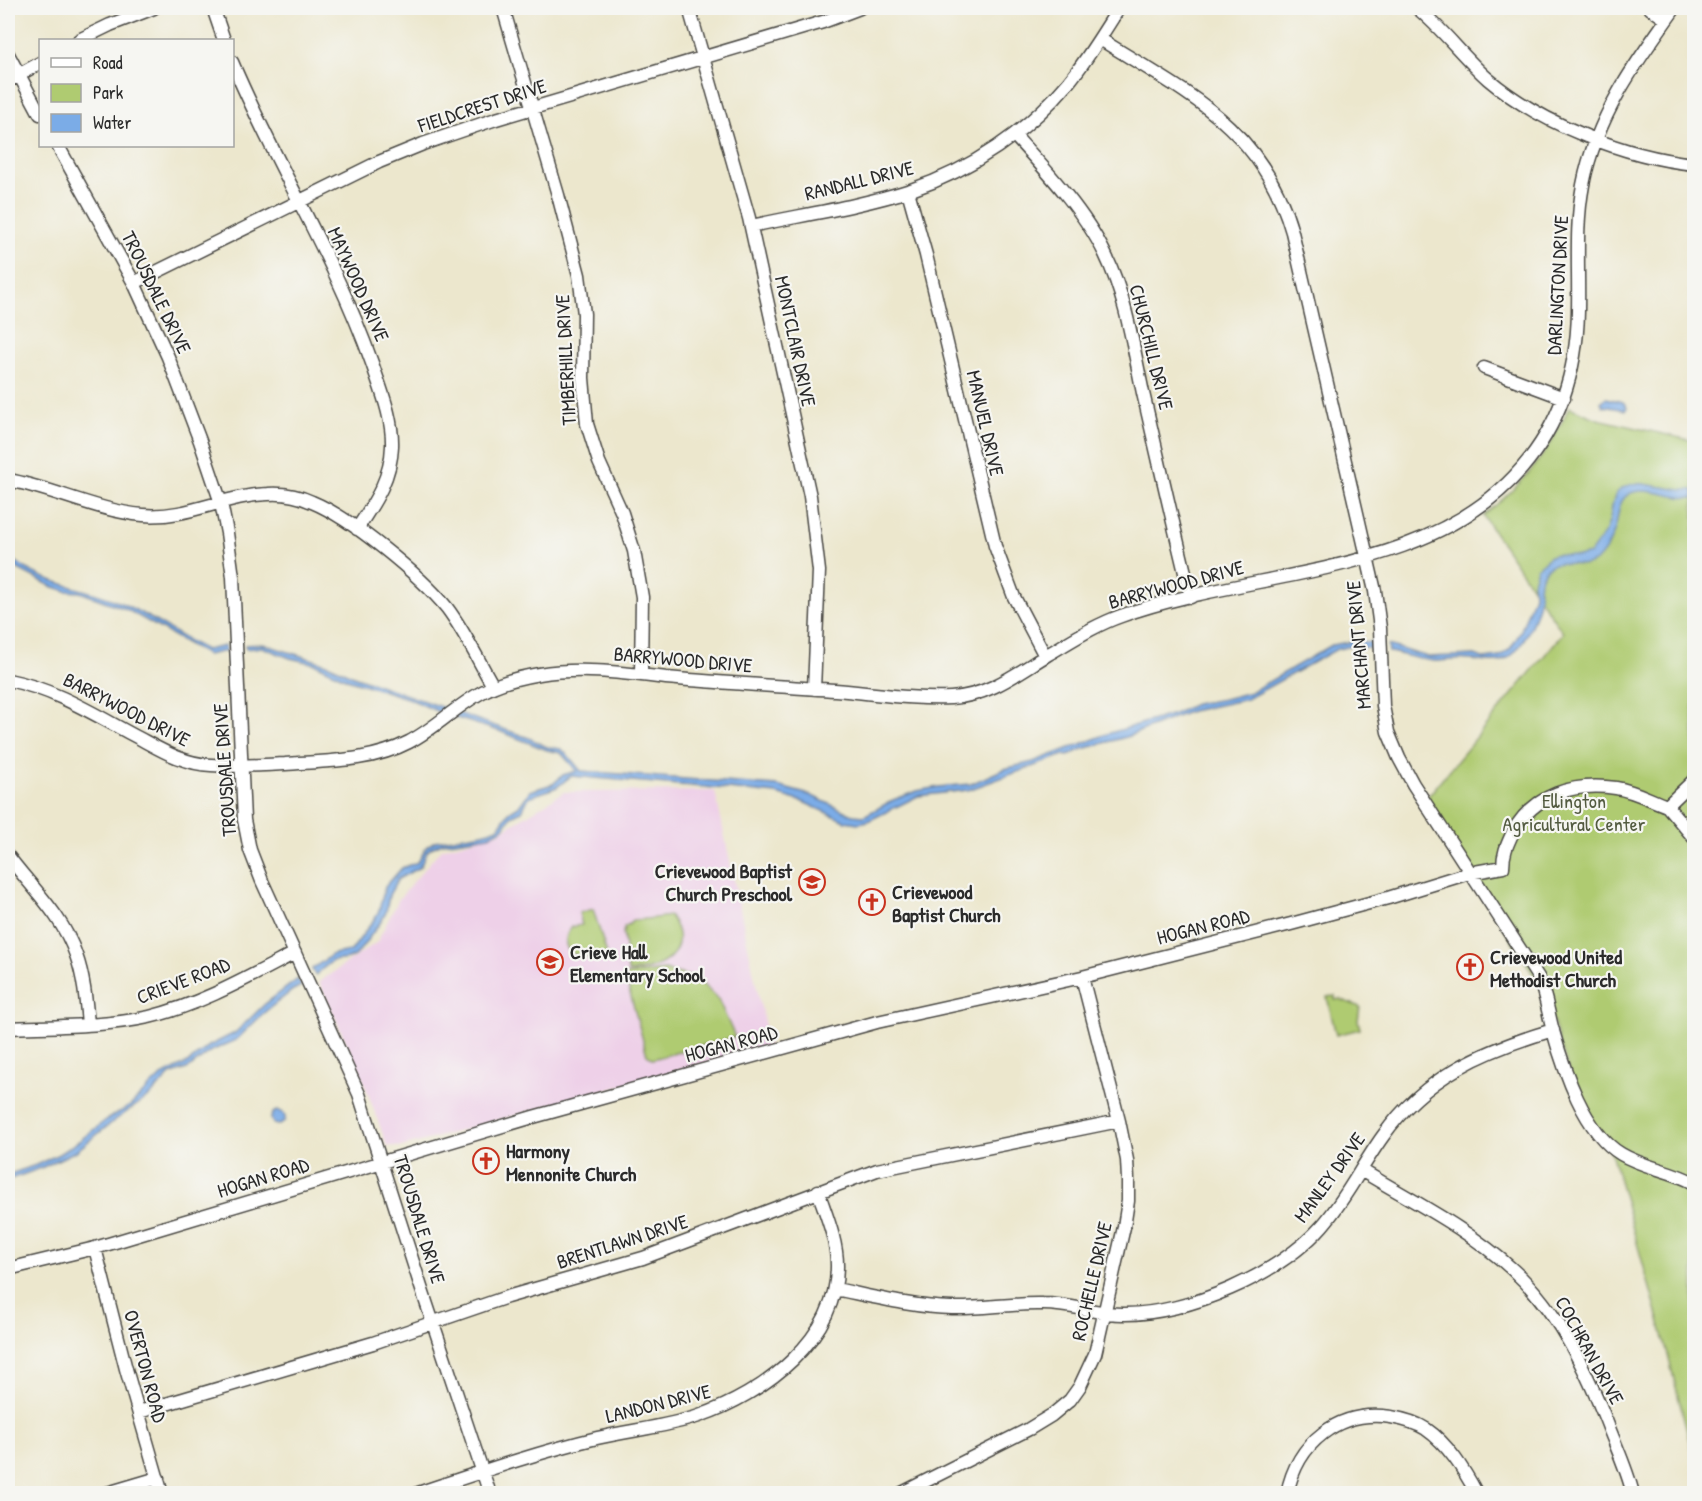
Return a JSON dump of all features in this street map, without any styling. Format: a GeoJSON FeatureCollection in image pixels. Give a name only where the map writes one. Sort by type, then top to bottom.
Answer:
{"type":"FeatureCollection","features":[{"type":"Feature","properties":{"kind":"street"},"geometry":{"type":"LineString","coordinates":[[81,39],[154,8]]}},
{"type":"Feature","properties":{"kind":"street"},"geometry":{"type":"LineString","coordinates":[[213,8],[224,39]]}},
{"type":"Feature","properties":{"kind":"street","name":"TIMBERHILL DRIVE"},"geometry":{"type":"LineString","coordinates":[[503,8],[579,275],[585,315],[584,387],[588,428],[599,462],[622,513],[639,575],[642,612],[641,675]]}},
{"type":"Feature","properties":{"kind":"street","name":"MONTCLAIR DRIVE"},"geometry":{"type":"LineString","coordinates":[[690,8],[751,226],[810,496],[817,541],[819,580],[814,689]]}},
{"type":"Feature","properties":{"kind":"street","name":"FIELDCREST DRIVE"},"geometry":{"type":"LineString","coordinates":[[134,283],[409,149],[533,108],[823,22],[860,8]]}},
{"type":"Feature","properties":{"kind":"street","name":"RANDALL DRIVE"},"geometry":{"type":"LineString","coordinates":[[751,226],[908,191],[964,166],[1014,135],[1063,88],[1100,39],[1119,8]]}},
{"type":"Feature","properties":{"kind":"street"},"geometry":{"type":"LineString","coordinates":[[1417,8],[1479,71],[1508,95],[1549,119],[1596,139],[1653,158],[1695,164]]}},
{"type":"Feature","properties":{"kind":"street"},"geometry":{"type":"LineString","coordinates":[[1650,8],[1666,19]]}},
{"type":"Feature","properties":{"kind":"street","name":"DARLINGTON DRIVE"},"geometry":{"type":"LineString","coordinates":[[1368,556],[1403,546],[1441,530],[1501,489],[1521,470],[1551,426],[1564,398],[1576,348],[1577,232],[1584,177],[1596,139],[1623,83],[1675,8]]}},
{"type":"Feature","properties":{"kind":"street","name":"MARCHANT DRIVE"},"geometry":{"type":"LineString","coordinates":[[1100,39],[1187,92],[1222,118],[1245,141],[1275,185],[1292,232],[1368,556],[1379,616],[1383,706],[1388,732],[1407,774],[1538,977],[1570,1084],[1577,1100],[1595,1128],[1609,1145],[1630,1159],[1695,1183]]}},
{"type":"Feature","properties":{"kind":"street"},"geometry":{"type":"LineString","coordinates":[[8,54],[13,79],[39,113]]}},
{"type":"Feature","properties":{"kind":"street"},"geometry":{"type":"LineString","coordinates":[[13,79],[39,64]]}},
{"type":"Feature","properties":{"kind":"street","name":"MAYWOOD DRIVE"},"geometry":{"type":"LineString","coordinates":[[234,66],[260,124],[352,309],[381,390],[391,427],[392,450],[388,475],[378,497],[357,529]]}},
{"type":"Feature","properties":{"kind":"street","name":"CHURCHILL DRIVE"},"geometry":{"type":"LineString","coordinates":[[1014,135],[1068,198],[1095,236],[1114,276],[1130,331],[1191,597]]}},
{"type":"Feature","properties":{"kind":"street","name":"TROUSDALE DRIVE"},"geometry":{"type":"LineString","coordinates":[[59,147],[134,283],[168,357],[221,503],[233,577],[244,820],[250,850],[359,1095],[490,1494]]}},
{"type":"Feature","properties":{"kind":"street","name":"MANUEL DRIVE"},"geometry":{"type":"LineString","coordinates":[[908,191],[926,255],[995,546],[1014,597],[1045,656]]}},
{"type":"Feature","properties":{"kind":"street"},"geometry":{"type":"LineString","coordinates":[[1484,368],[1564,398]]}},
{"type":"Feature","properties":{"kind":"street"},"geometry":{"type":"LineString","coordinates":[[8,480],[119,511],[143,515],[170,515],[262,494],[296,496],[321,506],[357,529],[396,560],[441,602],[458,625],[493,686]]}},
{"type":"Feature","properties":{"kind":"street","name":"BARRYWOOD DRIVE"},"geometry":{"type":"LineString","coordinates":[[8,680],[55,694],[185,761],[207,765],[241,766],[328,761],[373,755],[402,746],[493,686],[533,675],[564,671],[924,698],[966,696],[980,693],[1002,682],[1094,628],[1120,616],[1368,556]]}},
{"type":"Feature","properties":{"kind":"street"},"geometry":{"type":"LineString","coordinates":[[1695,780],[1668,806],[1695,838]]}},
{"type":"Feature","properties":{"kind":"street","name":"HOGAN ROAD"},"geometry":{"type":"LineString","coordinates":[[8,1269],[95,1248],[542,1114],[878,1022],[1082,976],[1291,924],[1469,873],[1503,867],[1505,848],[1517,826],[1536,804],[1552,795],[1580,788],[1607,787],[1631,791],[1668,806]]}},
{"type":"Feature","properties":{"kind":"street"},"geometry":{"type":"LineString","coordinates":[[8,856],[52,910],[72,943],[81,974],[88,1024]]}},
{"type":"Feature","properties":{"kind":"street","name":"CRIEVE ROAD"},"geometry":{"type":"LineString","coordinates":[[8,1028],[88,1024],[148,1017],[208,996],[295,953]]}},
{"type":"Feature","properties":{"kind":"street","name":"ROCHELLE DRIVE"},"geometry":{"type":"LineString","coordinates":[[900,1494],[1029,1429],[1059,1410],[1070,1400],[1084,1380],[1095,1354],[1128,1201],[1127,1160],[1082,976]]}},
{"type":"Feature","properties":{"kind":"street","name":"MANLEY DRIVE"},"geometry":{"type":"LineString","coordinates":[[835,1289],[910,1304],[945,1307],[1042,1304],[1130,1314],[1167,1309],[1232,1287],[1263,1273],[1289,1256],[1322,1226],[1391,1125],[1416,1099],[1467,1062],[1491,1050],[1553,1030]]}},
{"type":"Feature","properties":{"kind":"street","name":"BRENTLAWN DRIVE"},"geometry":{"type":"LineString","coordinates":[[138,1412],[311,1362],[507,1297],[643,1258],[877,1170],[1119,1121]]}},
{"type":"Feature","properties":{"kind":"street","name":"COCHRAN DRIVE"},"geometry":{"type":"LineString","coordinates":[[1361,1170],[1481,1244],[1516,1272],[1533,1291],[1558,1325],[1594,1393],[1624,1464],[1633,1494]]}},
{"type":"Feature","properties":{"kind":"street","name":"LANDON DRIVE"},"geometry":{"type":"LineString","coordinates":[[415,1494],[483,1471],[596,1438],[685,1420],[729,1404],[767,1380],[807,1344],[822,1323],[832,1302],[837,1255],[818,1191]]}},
{"type":"Feature","properties":{"kind":"street","name":"OVERTON ROAD"},"geometry":{"type":"LineString","coordinates":[[95,1248],[162,1494]]}},
{"type":"Feature","properties":{"kind":"street"},"geometry":{"type":"LineString","coordinates":[[1287,1494],[1295,1466],[1310,1444],[1332,1427],[1357,1417],[1371,1416],[1397,1418],[1424,1427],[1444,1444],[1477,1494]]}},
{"type":"Feature","properties":{"kind":"street"},"geometry":{"type":"LineString","coordinates":[[104,1494],[158,1478]]}},
{"type":"Feature","properties":{"kind":"shaded area","name":"Crieve Hall Elementary School"},"geometry":{"type":"Polygon","coordinates":[[[715,791],[769,1045],[402,1147],[387,1146],[362,1077],[319,982],[377,942],[399,899],[441,849],[498,833],[564,792],[715,791]]]}},
{"type":"Feature","properties":{"kind":"green space","name":"Ellington Agricultural Center"},"geometry":{"type":"Polygon","coordinates":[[[1569,407],[1598,419],[1694,441],[1694,1460],[1661,1327],[1609,1145],[1577,1099],[1544,992],[1424,801],[1563,633],[1483,516],[1511,492],[1534,467],[1552,440],[1569,407]]]}},
{"type":"Feature","properties":{"kind":"green space"},"geometry":{"type":"Polygon","coordinates":[[[593,909],[607,954],[590,957],[574,954],[566,945],[566,937],[571,927],[582,925],[579,913],[593,909]]]}},
{"type":"Feature","properties":{"kind":"green space"},"geometry":{"type":"Polygon","coordinates":[[[670,916],[678,939],[671,957],[652,968],[628,972],[624,927],[631,921],[670,916]]]}},
{"type":"Feature","properties":{"kind":"green space"},"geometry":{"type":"Polygon","coordinates":[[[665,970],[696,978],[718,999],[735,1037],[653,1059],[647,1055],[625,975],[665,970]]]}},
{"type":"Feature","properties":{"kind":"green space"},"geometry":{"type":"Polygon","coordinates":[[[1335,996],[1335,1000],[1340,999],[1360,1007],[1358,1020],[1360,1029],[1336,1035],[1327,997],[1335,996]]]}},
{"type":"Feature","properties":{"kind":"water"},"geometry":{"type":"Polygon","coordinates":[[[1606,398],[1623,402],[1627,407],[1626,410],[1603,406],[1601,402],[1606,398]]]}},
{"type":"Feature","properties":{"kind":"water"},"geometry":{"type":"Polygon","coordinates":[[[1637,483],[1694,490],[1694,498],[1645,491],[1626,496],[1619,508],[1615,529],[1600,557],[1593,563],[1585,565],[1561,563],[1547,568],[1540,580],[1538,603],[1531,626],[1521,645],[1510,657],[1493,662],[1461,659],[1434,661],[1389,652],[1388,645],[1428,657],[1475,655],[1485,659],[1499,657],[1510,649],[1520,633],[1534,595],[1533,581],[1537,568],[1550,556],[1556,554],[1581,556],[1590,554],[1606,530],[1616,495],[1627,486],[1637,483]]]}},
{"type":"Feature","properties":{"kind":"water"},"geometry":{"type":"Polygon","coordinates":[[[8,555],[34,573],[48,579],[106,597],[132,608],[206,650],[225,646],[226,651],[207,655],[126,609],[80,592],[66,591],[51,586],[18,569],[8,559],[8,555]]]}},
{"type":"Feature","properties":{"kind":"water"},"geometry":{"type":"Polygon","coordinates":[[[1355,641],[1374,643],[1374,649],[1353,646],[1337,649],[1247,699],[1191,711],[1126,737],[1082,749],[1068,756],[1064,755],[968,790],[918,796],[868,821],[858,823],[845,821],[803,802],[776,794],[571,776],[557,787],[529,797],[522,811],[511,816],[504,828],[489,836],[442,843],[431,848],[420,867],[398,879],[389,895],[382,920],[357,954],[349,959],[332,961],[315,975],[312,969],[333,954],[351,951],[378,914],[385,887],[402,868],[418,862],[427,846],[435,841],[483,833],[498,828],[509,812],[520,805],[530,791],[553,784],[563,775],[577,771],[561,753],[347,679],[316,664],[290,658],[262,647],[246,649],[245,645],[263,644],[327,664],[356,677],[529,738],[547,747],[561,749],[581,771],[777,786],[810,795],[853,815],[864,816],[893,800],[917,791],[971,784],[1004,769],[1033,762],[1110,733],[1174,714],[1195,704],[1251,692],[1332,645],[1355,641]]]}},
{"type":"Feature","properties":{"kind":"water"},"geometry":{"type":"Polygon","coordinates":[[[298,979],[301,986],[266,1011],[236,1040],[211,1051],[189,1068],[170,1075],[151,1095],[76,1151],[41,1168],[8,1180],[8,1175],[59,1154],[106,1120],[130,1106],[160,1077],[189,1062],[209,1046],[235,1033],[265,1004],[298,979]]]}},
{"type":"Feature","properties":{"kind":"water"},"geometry":{"type":"Polygon","coordinates":[[[278,1111],[283,1113],[285,1118],[283,1123],[278,1125],[273,1123],[271,1118],[273,1113],[278,1111]]]}},
{"type":"Feature","properties":{"kind":"place","name":"Crievewood Baptist Church Preschool"},"geometry":{"type":"Point","coordinates":[812,882]}},
{"type":"Feature","properties":{"kind":"place","name":"Crievewood Baptist Church"},"geometry":{"type":"Point","coordinates":[872,902]}},
{"type":"Feature","properties":{"kind":"place","name":"Crieve Hall Elementary School"},"geometry":{"type":"Point","coordinates":[550,962]}},
{"type":"Feature","properties":{"kind":"place","name":"Crievewood United Methodist Church"},"geometry":{"type":"Point","coordinates":[1470,967]}},
{"type":"Feature","properties":{"kind":"place","name":"Harmony Mennonite Church"},"geometry":{"type":"Point","coordinates":[486,1161]}}]}
